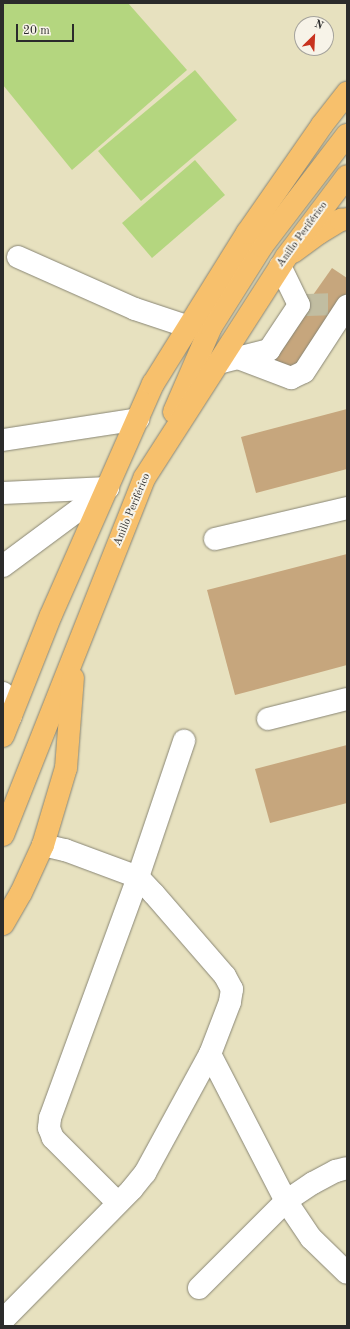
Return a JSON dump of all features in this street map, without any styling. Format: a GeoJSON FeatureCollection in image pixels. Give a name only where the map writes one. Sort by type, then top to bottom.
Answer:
{"type":"FeatureCollection","features":[{"type":"Feature","properties":{"kind":"main road"},"geometry":{"type":"LineString","coordinates":[[3,736],[51,615],[153,384],[247,233],[322,125],[347,93]]}},
{"type":"Feature","properties":{"kind":"main road"},"geometry":{"type":"LineString","coordinates":[[145,477],[211,327],[262,246],[347,135]]}},
{"type":"Feature","properties":{"kind":"main road","name":"Anillo Periférico"},"geometry":{"type":"LineString","coordinates":[[3,835],[145,477],[228,360],[283,262],[347,176]]}},
{"type":"Feature","properties":{"kind":"main road"},"geometry":{"type":"LineString","coordinates":[[283,262],[319,233],[341,220],[347,219]]}},
{"type":"Feature","properties":{"kind":"main road"},"geometry":{"type":"LineString","coordinates":[[3,924],[21,893],[43,845],[66,768],[74,658]]}},
{"type":"Feature","properties":{"kind":"street"},"geometry":{"type":"LineString","coordinates":[[18,257],[135,309],[189,327]]}},
{"type":"Feature","properties":{"kind":"street"},"geometry":{"type":"LineString","coordinates":[[228,360],[268,350],[303,305],[283,262]]}},
{"type":"Feature","properties":{"kind":"street"},"geometry":{"type":"LineString","coordinates":[[228,360],[291,378],[304,372],[344,304]]}},
{"type":"Feature","properties":{"kind":"street"},"geometry":{"type":"LineString","coordinates":[[3,440],[138,419]]}},
{"type":"Feature","properties":{"kind":"street"},"geometry":{"type":"LineString","coordinates":[[3,493],[108,488]]}},
{"type":"Feature","properties":{"kind":"street"},"geometry":{"type":"LineString","coordinates":[[3,566],[108,488]]}},
{"type":"Feature","properties":{"kind":"street"},"geometry":{"type":"LineString","coordinates":[[215,539],[347,508]]}},
{"type":"Feature","properties":{"kind":"street"},"geometry":{"type":"LineString","coordinates":[[3,693],[11,717]]}},
{"type":"Feature","properties":{"kind":"street"},"geometry":{"type":"LineString","coordinates":[[268,719],[347,699]]}},
{"type":"Feature","properties":{"kind":"street"},"geometry":{"type":"LineString","coordinates":[[117,1202],[53,1138],[49,1128],[50,1118],[138,878],[184,740]]}},
{"type":"Feature","properties":{"kind":"street"},"geometry":{"type":"LineString","coordinates":[[4,1318],[117,1202],[132,1189],[145,1173],[210,1054],[230,1002],[232,989],[225,976],[154,894],[138,878],[65,850],[43,845]]}},
{"type":"Feature","properties":{"kind":"street"},"geometry":{"type":"LineString","coordinates":[[210,1054],[286,1201],[311,1238],[347,1273]]}},
{"type":"Feature","properties":{"kind":"street"},"geometry":{"type":"LineString","coordinates":[[199,1288],[286,1201],[313,1183],[336,1171],[347,1168]]}},
{"type":"Feature","properties":{"kind":"green space"},"geometry":{"type":"Polygon","coordinates":[[[3,3],[128,3],[187,70],[72,170],[3,85],[3,3]]]}},
{"type":"Feature","properties":{"kind":"green space"},"geometry":{"type":"Polygon","coordinates":[[[195,70],[237,120],[141,201],[98,151],[195,70]]]}},
{"type":"Feature","properties":{"kind":"green space"},"geometry":{"type":"Polygon","coordinates":[[[195,160],[225,195],[152,258],[122,223],[195,160]]]}},
{"type":"Feature","properties":{"kind":"building"},"geometry":{"type":"Polygon","coordinates":[[[332,268],[347,278],[347,292],[291,371],[270,356],[332,268]]]}},
{"type":"Feature","properties":{"kind":"building"},"geometry":{"type":"Polygon","coordinates":[[[347,409],[347,469],[256,493],[241,437],[347,409]]]}},
{"type":"Feature","properties":{"kind":"building"},"geometry":{"type":"Polygon","coordinates":[[[347,554],[347,665],[235,695],[207,590],[347,554]]]}},
{"type":"Feature","properties":{"kind":"building"},"geometry":{"type":"Polygon","coordinates":[[[347,745],[347,803],[270,823],[255,769],[347,745]]]}},
{"type":"Feature","properties":{"kind":"tunnel"},"geometry":{"type":"LineString","coordinates":[[306,305],[338,304]]}}]}
